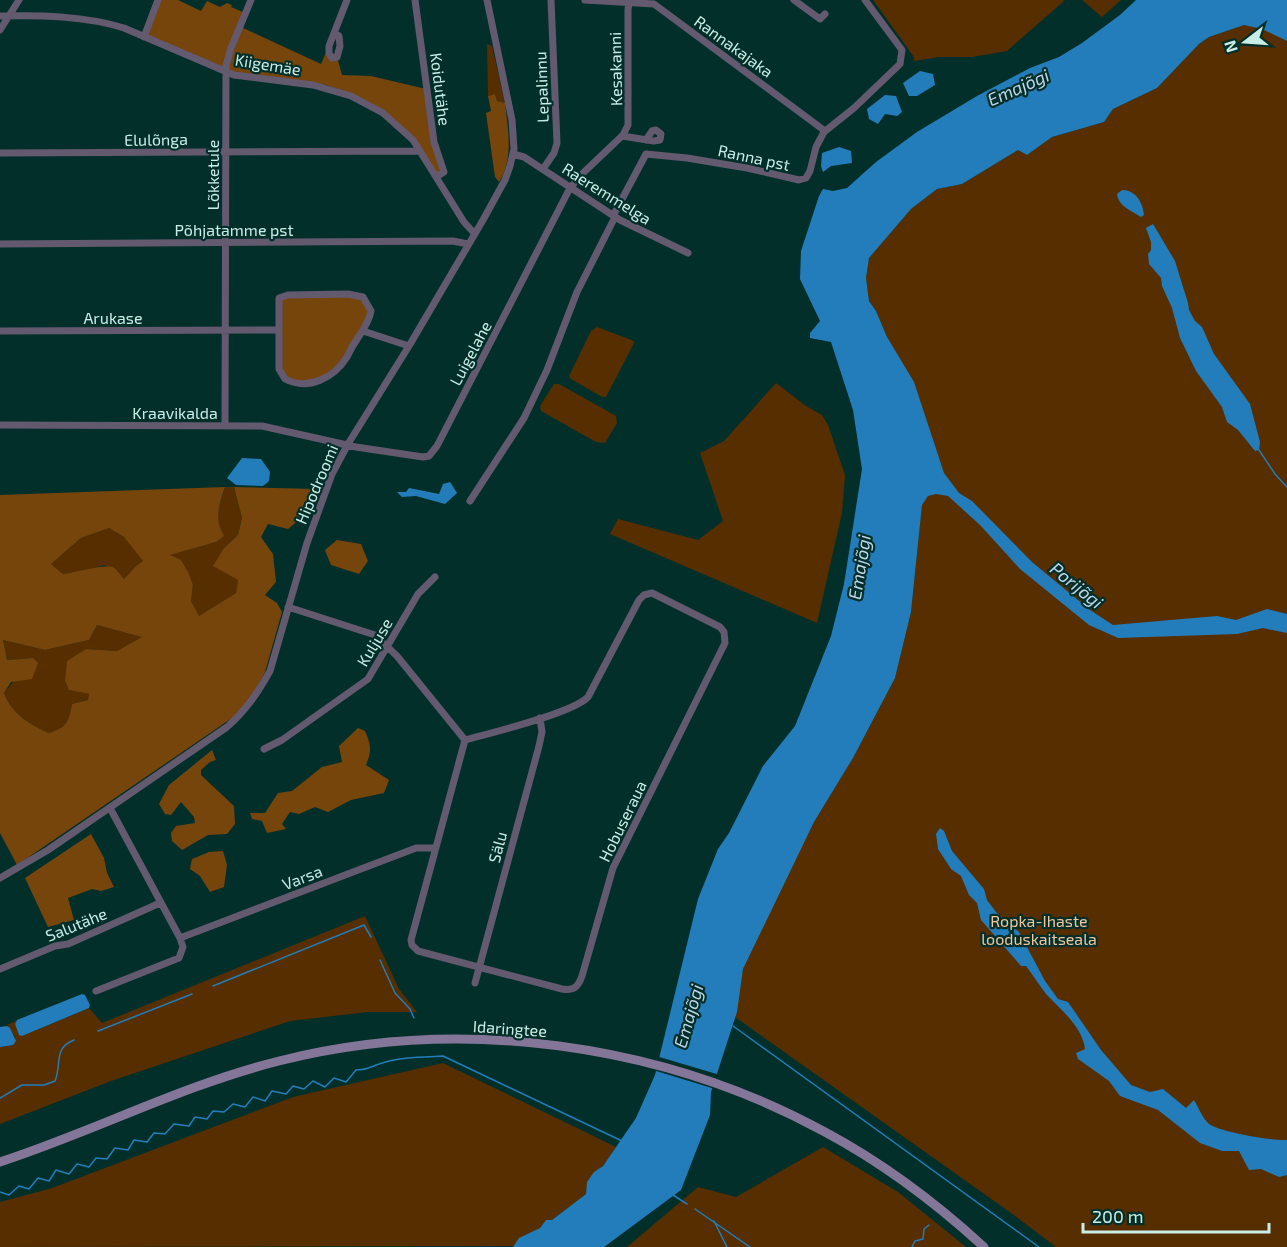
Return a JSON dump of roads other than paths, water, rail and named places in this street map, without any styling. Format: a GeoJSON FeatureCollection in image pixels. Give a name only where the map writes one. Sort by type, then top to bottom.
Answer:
{"type":"FeatureCollection","features":[{"type":"Feature","properties":{"kind":"main road","name":"Idaringtee"},"geometry":{"type":"LineString","coordinates":[[0,1162],[196,1086],[260,1066],[326,1051],[366,1045],[461,1039],[558,1046],[650,1064],[748,1096],[825,1132],[926,1197],[984,1247]]}},
{"type":"Feature","properties":{"kind":"street"},"geometry":{"type":"LineString","coordinates":[[0,30],[19,0]]}},
{"type":"Feature","properties":{"kind":"street"},"geometry":{"type":"LineString","coordinates":[[144,37],[158,0]]}},
{"type":"Feature","properties":{"kind":"street","name":"Lõkketule"},"geometry":{"type":"LineString","coordinates":[[225,426],[226,72],[231,48],[251,0]]}},
{"type":"Feature","properties":{"kind":"street"},"geometry":{"type":"LineString","coordinates":[[335,34],[347,0]]}},
{"type":"Feature","properties":{"kind":"street","name":"Koidutähe"},"geometry":{"type":"LineString","coordinates":[[415,0],[434,142],[444,172],[436,177]]}},
{"type":"Feature","properties":{"kind":"street","name":"Lepalinnu"},"geometry":{"type":"LineString","coordinates":[[543,169],[554,153],[556,143],[551,0]]}},
{"type":"Feature","properties":{"kind":"street","name":"Rannakajaka"},"geometry":{"type":"LineString","coordinates":[[585,0],[657,2],[825,131]]}},
{"type":"Feature","properties":{"kind":"street"},"geometry":{"type":"LineString","coordinates":[[794,0],[820,19],[825,14]]}},
{"type":"Feature","properties":{"kind":"street","name":"Ranna pst"},"geometry":{"type":"LineString","coordinates":[[614,216],[646,154],[747,168],[799,180],[806,178],[816,147],[825,131],[878,86],[900,64],[902,58],[902,51],[865,0]]}},
{"type":"Feature","properties":{"kind":"street","name":"Hipodroomi"},"geometry":{"type":"LineString","coordinates":[[0,878],[48,850],[227,727],[255,699],[270,671],[316,516],[332,474],[505,180],[513,154],[512,120],[486,2]]}},
{"type":"Feature","properties":{"kind":"street","name":"Kesakanni"},"geometry":{"type":"LineString","coordinates":[[622,136],[628,125],[629,112],[629,2]]}},
{"type":"Feature","properties":{"kind":"street","name":"Kiigemäe"},"geometry":{"type":"LineString","coordinates":[[0,16],[90,20],[107,23],[234,75],[313,85],[351,96],[383,113],[412,140],[464,222],[474,233]]}},
{"type":"Feature","properties":{"kind":"street"},"geometry":{"type":"LineString","coordinates":[[570,188],[622,136],[646,140]]}},
{"type":"Feature","properties":{"kind":"street","name":"Elulõnga"},"geometry":{"type":"LineString","coordinates":[[0,153],[419,151]]}},
{"type":"Feature","properties":{"kind":"street","name":"Raeremmelga"},"geometry":{"type":"LineString","coordinates":[[513,154],[524,157],[614,216],[688,254]]}},
{"type":"Feature","properties":{"kind":"street","name":"Luigelahe"},"geometry":{"type":"LineString","coordinates":[[348,444],[423,457],[432,452],[570,188]]}},
{"type":"Feature","properties":{"kind":"street"},"geometry":{"type":"LineString","coordinates":[[470,501],[524,418],[547,370],[577,291],[614,216]]}},
{"type":"Feature","properties":{"kind":"street","name":"Põhjatamme pst"},"geometry":{"type":"LineString","coordinates":[[0,244],[453,241],[468,244]]}},
{"type":"Feature","properties":{"kind":"street"},"geometry":{"type":"LineString","coordinates":[[348,294],[363,297],[370,307],[370,317],[346,359],[331,375],[317,382],[304,384],[288,381],[280,374],[278,330],[278,302],[282,297],[288,295],[348,294]]}},
{"type":"Feature","properties":{"kind":"street","name":"Arukase"},"geometry":{"type":"LineString","coordinates":[[0,331],[278,330]]}},
{"type":"Feature","properties":{"kind":"street"},"geometry":{"type":"LineString","coordinates":[[363,331],[409,346]]}},
{"type":"Feature","properties":{"kind":"street","name":"Kraavikalda"},"geometry":{"type":"LineString","coordinates":[[0,425],[262,426],[348,444]]}},
{"type":"Feature","properties":{"kind":"street","name":"Kuljuse"},"geometry":{"type":"LineString","coordinates":[[264,749],[282,740],[368,679],[418,594],[435,577]]}},
{"type":"Feature","properties":{"kind":"street","name":"Hobuseraua"},"geometry":{"type":"LineString","coordinates":[[648,593],[656,594],[720,627],[724,632],[724,646],[613,868],[582,976],[577,986],[571,990],[422,953],[412,945],[411,940],[465,740],[540,718],[579,705],[588,697],[636,604],[648,593]]}},
{"type":"Feature","properties":{"kind":"street"},"geometry":{"type":"LineString","coordinates":[[288,607],[375,635],[465,740]]}},
{"type":"Feature","properties":{"kind":"street","name":"Sälu"},"geometry":{"type":"LineString","coordinates":[[475,983],[539,746],[542,732],[540,718]]}},
{"type":"Feature","properties":{"kind":"street"},"geometry":{"type":"LineString","coordinates":[[96,991],[179,958],[183,946],[110,808]]}},
{"type":"Feature","properties":{"kind":"street","name":"Varsa"},"geometry":{"type":"LineString","coordinates":[[180,938],[416,848],[434,849]]}},
{"type":"Feature","properties":{"kind":"street","name":"Salutähe"},"geometry":{"type":"LineString","coordinates":[[0,969],[55,946],[68,944],[160,903]]}},
{"type":"Feature","properties":{"kind":"water","name":"Emajõgi"},"geometry":{"type":"Polygon","coordinates":[[[1136,0],[1287,0],[1287,41],[1262,29],[1244,25],[1209,37],[1199,44],[1157,88],[1113,109],[1104,122],[1052,137],[1027,155],[1018,150],[962,184],[937,189],[911,209],[869,258],[866,278],[869,301],[914,382],[944,473],[959,493],[972,501],[1032,562],[1090,610],[1113,625],[1217,616],[1236,620],[1267,609],[1287,614],[1287,633],[1263,628],[1237,634],[1118,638],[1089,625],[1020,569],[980,525],[948,496],[936,494],[928,496],[922,505],[911,612],[895,678],[853,758],[814,822],[743,969],[737,1012],[711,1092],[710,1115],[681,1190],[604,1247],[513,1247],[519,1238],[540,1228],[546,1220],[552,1220],[586,1194],[587,1182],[594,1172],[603,1166],[636,1118],[655,1075],[698,899],[718,849],[729,833],[763,766],[795,726],[831,636],[844,584],[862,469],[853,410],[831,342],[810,338],[810,333],[820,321],[800,279],[801,251],[819,196],[823,189],[833,191],[847,188],[876,162],[917,132],[977,96],[1030,68],[1059,57],[1082,43],[1136,0]]]}},
{"type":"Feature","properties":{"kind":"water"},"geometry":{"type":"Polygon","coordinates":[[[920,71],[933,74],[935,85],[917,96],[909,96],[903,83],[920,71]]]}},
{"type":"Feature","properties":{"kind":"water"},"geometry":{"type":"Polygon","coordinates":[[[885,95],[896,96],[902,112],[897,116],[885,114],[878,124],[869,119],[867,109],[885,95]]]}},
{"type":"Feature","properties":{"kind":"water"},"geometry":{"type":"Polygon","coordinates":[[[839,147],[851,151],[852,163],[831,166],[823,172],[822,153],[839,147]]]}},
{"type":"Feature","properties":{"kind":"water"},"geometry":{"type":"Polygon","coordinates":[[[1122,190],[1131,192],[1138,198],[1144,215],[1141,217],[1120,202],[1117,194],[1122,190]]]}},
{"type":"Feature","properties":{"kind":"water"},"geometry":{"type":"Polygon","coordinates":[[[1153,224],[1175,261],[1189,310],[1195,321],[1202,327],[1214,354],[1250,404],[1260,442],[1259,450],[1255,451],[1238,430],[1227,422],[1222,407],[1196,371],[1180,338],[1161,278],[1149,264],[1148,254],[1151,250],[1151,242],[1146,228],[1153,224]]]}},
{"type":"Feature","properties":{"kind":"water"},"geometry":{"type":"Polygon","coordinates":[[[242,458],[261,459],[270,472],[269,481],[263,486],[236,485],[227,478],[242,458]]]}},
{"type":"Feature","properties":{"kind":"water"},"geometry":{"type":"Polygon","coordinates":[[[450,482],[457,493],[445,504],[416,496],[402,497],[397,492],[406,492],[409,488],[439,494],[443,484],[450,482]]]}},
{"type":"Feature","properties":{"kind":"water"},"geometry":{"type":"Polygon","coordinates":[[[940,828],[944,831],[952,851],[984,889],[987,900],[996,912],[1019,932],[1045,981],[1058,999],[1068,1002],[1101,1050],[1131,1085],[1150,1092],[1163,1089],[1186,1108],[1194,1100],[1205,1119],[1215,1127],[1247,1135],[1287,1140],[1287,1175],[1279,1177],[1261,1169],[1249,1170],[1239,1151],[1222,1151],[1200,1143],[1158,1110],[1120,1096],[1109,1081],[1078,1059],[1076,1053],[1085,1049],[1080,1033],[1046,994],[1026,966],[1021,966],[981,920],[977,903],[969,895],[961,876],[951,869],[938,849],[936,834],[940,828]]]}},
{"type":"Feature","properties":{"kind":"water"},"geometry":{"type":"Polygon","coordinates":[[[82,994],[85,995],[90,1005],[89,1008],[22,1036],[19,1035],[15,1024],[17,1020],[82,994]]]}},
{"type":"Feature","properties":{"kind":"water"},"geometry":{"type":"Polygon","coordinates":[[[7,1026],[16,1041],[13,1045],[0,1047],[0,1027],[7,1026]]]}},
{"type":"Feature","properties":{"kind":"waterway"},"geometry":{"type":"LineString","coordinates":[[1259,450],[1287,487]]}},
{"type":"Feature","properties":{"kind":"waterway"},"geometry":{"type":"LineString","coordinates":[[213,986],[364,925],[371,937]]}},
{"type":"Feature","properties":{"kind":"waterway"},"geometry":{"type":"LineString","coordinates":[[380,960],[395,993],[410,1009],[414,1018]]}},
{"type":"Feature","properties":{"kind":"waterway"},"geometry":{"type":"LineString","coordinates":[[98,1031],[192,994]]}},
{"type":"Feature","properties":{"kind":"waterway"},"geometry":{"type":"LineString","coordinates":[[733,1026],[1039,1247]]}},
{"type":"Feature","properties":{"kind":"waterway"},"geometry":{"type":"LineString","coordinates":[[0,1098],[22,1085],[44,1085],[55,1081],[63,1047],[74,1040]]}},
{"type":"Feature","properties":{"kind":"waterway"},"geometry":{"type":"LineString","coordinates":[[0,1192],[9,1195],[19,1186],[29,1189],[38,1178],[49,1181],[56,1170],[69,1174],[77,1164],[89,1167],[96,1158],[107,1159],[115,1148],[128,1150],[134,1140],[147,1142],[154,1133],[165,1134],[174,1124],[189,1126],[195,1117],[207,1119],[213,1111],[224,1112],[233,1104],[245,1107],[253,1097],[265,1101],[272,1091],[286,1094],[293,1086],[304,1089],[313,1081],[325,1087],[334,1078],[346,1082],[356,1070],[411,1058],[443,1056],[622,1141]]}},
{"type":"Feature","properties":{"kind":"waterway"},"geometry":{"type":"LineString","coordinates":[[673,1195],[687,1204]]}},
{"type":"Feature","properties":{"kind":"waterway"},"geometry":{"type":"LineString","coordinates":[[695,1209],[750,1247]]}},
{"type":"Feature","properties":{"kind":"waterway"},"geometry":{"type":"LineString","coordinates":[[714,1221],[727,1247]]}},
{"type":"Feature","properties":{"kind":"waterway"},"geometry":{"type":"LineString","coordinates":[[912,1247],[915,1241],[923,1239],[924,1229],[929,1225]]}},
{"type":"Feature","properties":{"kind":"water label","name":"Porijõgi"},"geometry":{"type":"Point","coordinates":[1077,585]}},
{"type":"Feature","properties":{"kind":"park label","name":"Ropka-Ihaste looduskaitseala"},"geometry":{"type":"Point","coordinates":[1039,929]}}]}
